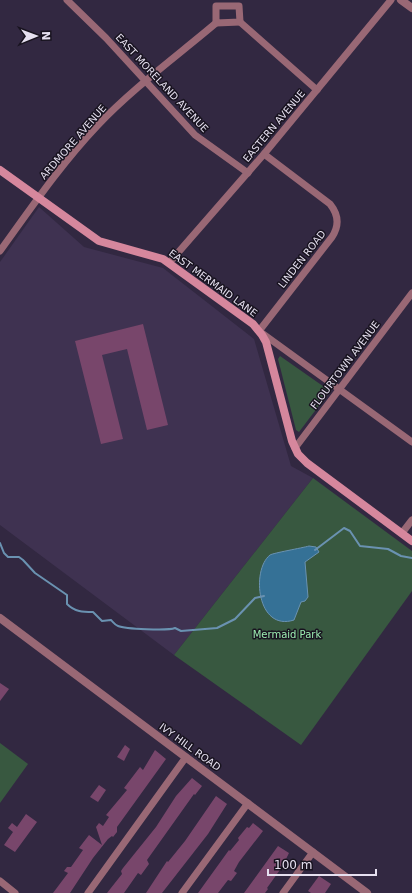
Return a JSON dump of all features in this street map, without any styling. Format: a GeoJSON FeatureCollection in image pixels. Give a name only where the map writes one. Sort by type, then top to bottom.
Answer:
{"type":"FeatureCollection","features":[{"type":"Feature","properties":{"kind":"main road","name":"EAST MERMAID LANE"},"geometry":{"type":"LineString","coordinates":[[0,170],[99,241],[112,246],[153,255],[170,263],[259,331],[268,348],[295,448],[307,463],[412,541]]}},
{"type":"Feature","properties":{"kind":"street","name":"EAST MORELAND AVENUE"},"geometry":{"type":"LineString","coordinates":[[67,0],[106,38],[195,135],[248,172]]}},
{"type":"Feature","properties":{"kind":"street","name":"EASTERN AVENUE"},"geometry":{"type":"LineString","coordinates":[[170,263],[264,154],[391,0]]}},
{"type":"Feature","properties":{"kind":"street"},"geometry":{"type":"LineString","coordinates":[[401,0],[412,8]]}},
{"type":"Feature","properties":{"kind":"street"},"geometry":{"type":"LineString","coordinates":[[240,22],[241,3],[215,3],[216,22],[240,22],[317,90]]}},
{"type":"Feature","properties":{"kind":"street","name":"ARDMORE AVENUE"},"geometry":{"type":"LineString","coordinates":[[0,250],[68,160],[97,127],[216,22]]}},
{"type":"Feature","properties":{"kind":"street","name":"LINDEN ROAD"},"geometry":{"type":"LineString","coordinates":[[259,331],[332,237],[338,223],[335,212],[330,204],[264,154]]}},
{"type":"Feature","properties":{"kind":"street","name":"FLOURTOWN AVENUE"},"geometry":{"type":"LineString","coordinates":[[295,448],[338,389],[412,293]]}},
{"type":"Feature","properties":{"kind":"street"},"geometry":{"type":"LineString","coordinates":[[259,331],[412,442]]}},
{"type":"Feature","properties":{"kind":"street"},"geometry":{"type":"LineString","coordinates":[[402,533],[412,520]]}},
{"type":"Feature","properties":{"kind":"street","name":"IVY HILL ROAD"},"geometry":{"type":"LineString","coordinates":[[0,618],[248,802],[367,893]]}},
{"type":"Feature","properties":{"kind":"street"},"geometry":{"type":"LineString","coordinates":[[88,893],[186,757]]}},
{"type":"Feature","properties":{"kind":"street"},"geometry":{"type":"LineString","coordinates":[[182,893],[248,802]]}},
{"type":"Feature","properties":{"kind":"street"},"geometry":{"type":"LineString","coordinates":[[283,893],[313,852]]}},
{"type":"Feature","properties":{"kind":"street"},"geometry":{"type":"LineString","coordinates":[[0,881],[15,893]]}},
{"type":"Feature","properties":{"kind":"shaded area"},"geometry":{"type":"Polygon","coordinates":[[[39,207],[84,247],[163,268],[254,339],[291,466],[313,478],[174,655],[0,525],[0,262],[39,207]]]}},
{"type":"Feature","properties":{"kind":"green space"},"geometry":{"type":"Polygon","coordinates":[[[280,356],[330,391],[299,432],[296,430],[278,359],[280,356]]]}},
{"type":"Feature","properties":{"kind":"green space","name":"Mermaid Park"},"geometry":{"type":"Polygon","coordinates":[[[313,478],[412,551],[412,591],[301,745],[174,655],[313,478]]]}},
{"type":"Feature","properties":{"kind":"green space"},"geometry":{"type":"Polygon","coordinates":[[[0,743],[28,764],[0,803],[0,743]]]}},
{"type":"Feature","properties":{"kind":"water"},"geometry":{"type":"Polygon","coordinates":[[[309,546],[316,547],[319,552],[305,562],[308,597],[305,601],[301,602],[294,620],[282,621],[272,617],[265,609],[261,598],[259,585],[264,563],[272,554],[309,546]]]}},
{"type":"Feature","properties":{"kind":"building"},"geometry":{"type":"Polygon","coordinates":[[[143,324],[168,425],[147,430],[127,349],[102,355],[123,439],[101,444],[75,341],[143,324]]]}},
{"type":"Feature","properties":{"kind":"building"},"geometry":{"type":"Polygon","coordinates":[[[0,683],[9,689],[0,701],[0,683]]]}},
{"type":"Feature","properties":{"kind":"building"},"geometry":{"type":"Polygon","coordinates":[[[125,745],[130,749],[124,761],[117,757],[125,745]]]}},
{"type":"Feature","properties":{"kind":"building"},"geometry":{"type":"Polygon","coordinates":[[[155,750],[166,759],[117,827],[117,832],[113,837],[112,836],[108,839],[93,858],[70,893],[53,893],[68,873],[64,871],[67,867],[71,867],[83,850],[79,848],[89,835],[102,845],[96,827],[99,823],[103,826],[109,817],[106,815],[127,790],[124,788],[140,767],[143,770],[155,750]]]}},
{"type":"Feature","properties":{"kind":"building"},"geometry":{"type":"Polygon","coordinates":[[[192,778],[202,786],[195,795],[194,794],[147,860],[149,864],[141,875],[138,873],[124,893],[107,893],[122,874],[121,871],[123,868],[156,827],[176,796],[192,778]]]}},
{"type":"Feature","properties":{"kind":"building"},"geometry":{"type":"Polygon","coordinates":[[[99,785],[106,790],[98,802],[90,797],[99,785]]]}},
{"type":"Feature","properties":{"kind":"building"},"geometry":{"type":"Polygon","coordinates":[[[216,796],[227,804],[208,834],[162,893],[146,893],[167,861],[168,862],[185,841],[216,796]]]}},
{"type":"Feature","properties":{"kind":"building"},"geometry":{"type":"Polygon","coordinates":[[[26,814],[37,822],[15,852],[4,845],[13,832],[8,828],[12,823],[17,827],[26,814]]]}},
{"type":"Feature","properties":{"kind":"building"},"geometry":{"type":"Polygon","coordinates":[[[253,823],[263,831],[239,862],[234,871],[237,873],[231,881],[228,880],[218,893],[198,893],[229,850],[230,851],[239,840],[238,838],[247,827],[249,828],[253,823]]]}},
{"type":"Feature","properties":{"kind":"building"},"geometry":{"type":"Polygon","coordinates":[[[278,846],[289,853],[282,867],[267,888],[268,889],[265,893],[244,893],[278,846]]]}},
{"type":"Feature","properties":{"kind":"building"},"geometry":{"type":"Polygon","coordinates":[[[319,876],[331,884],[325,893],[311,893],[308,891],[319,876]]]}},
{"type":"Feature","properties":{"kind":"waterway"},"geometry":{"type":"LineString","coordinates":[[315,550],[344,528],[350,531],[360,546],[388,549],[401,556],[412,558]]}},
{"type":"Feature","properties":{"kind":"waterway"},"geometry":{"type":"LineString","coordinates":[[0,543],[4,553],[8,557],[19,557],[35,573],[67,595],[67,604],[70,607],[79,611],[93,612],[102,621],[111,620],[116,625],[122,627],[137,629],[175,628],[181,631],[217,628],[235,619],[255,598],[264,596]]}}]}
